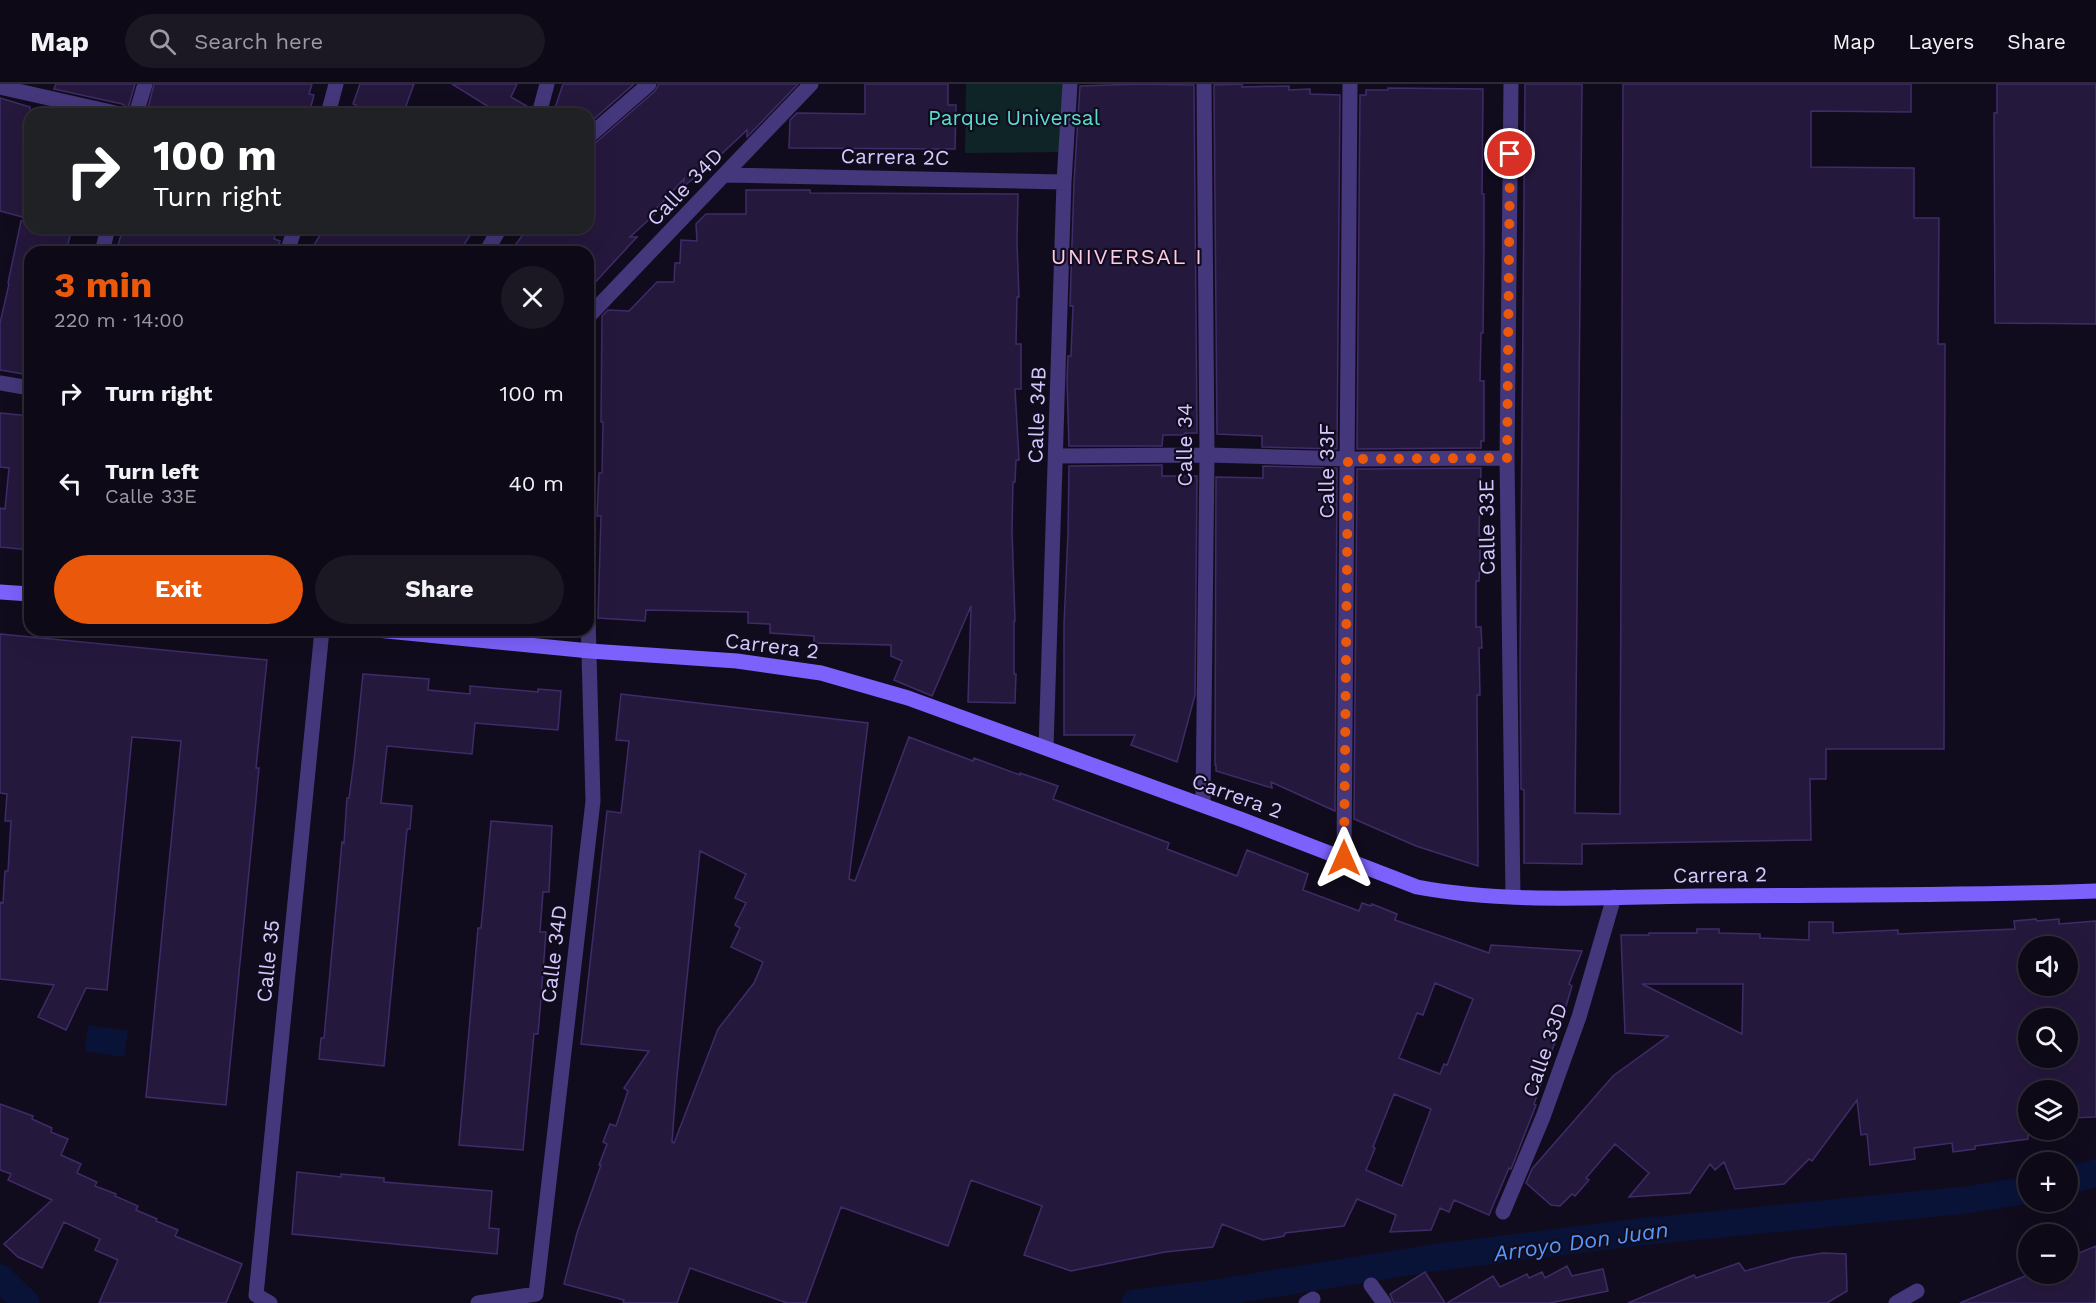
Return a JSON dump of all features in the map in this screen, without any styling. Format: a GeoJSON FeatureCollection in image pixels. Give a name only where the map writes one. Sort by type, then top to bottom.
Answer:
{"type":"FeatureCollection","features":[{"type":"Feature","properties":{"kind":"street"},"geometry":{"type":"LineString","coordinates":[[138,108],[145,84]]}},
{"type":"Feature","properties":{"kind":"street"},"geometry":{"type":"LineString","coordinates":[[330,108],[336,84]]}},
{"type":"Feature","properties":{"kind":"street"},"geometry":{"type":"LineString","coordinates":[[541,108],[547,84]]}},
{"type":"Feature","properties":{"kind":"street"},"geometry":{"type":"LineString","coordinates":[[594,132],[649,84]]}},
{"type":"Feature","properties":{"kind":"street","name":"Calle 34D"},"geometry":{"type":"LineString","coordinates":[[594,311],[811,84]]}},
{"type":"Feature","properties":{"kind":"street","name":"Calle 34B"},"geometry":{"type":"LineString","coordinates":[[1046,748],[1070,84]]}},
{"type":"Feature","properties":{"kind":"street","name":"Calle 34"},"geometry":{"type":"LineString","coordinates":[[1203,805],[1207,455],[1204,84]]}},
{"type":"Feature","properties":{"kind":"street","name":"Calle 33F"},"geometry":{"type":"LineString","coordinates":[[1344,858],[1350,84]]}},
{"type":"Feature","properties":{"kind":"street","name":"Calle 33E"},"geometry":{"type":"LineString","coordinates":[[1511,84],[1507,458],[1513,897]]}},
{"type":"Feature","properties":{"kind":"street"},"geometry":{"type":"LineString","coordinates":[[0,87],[93,108]]}},
{"type":"Feature","properties":{"kind":"street","name":"Carrera 2C"},"geometry":{"type":"LineString","coordinates":[[725,175],[1065,182]]}},
{"type":"Feature","properties":{"kind":"street"},"geometry":{"type":"LineString","coordinates":[[0,383],[24,387]]}},
{"type":"Feature","properties":{"kind":"street"},"geometry":{"type":"LineString","coordinates":[[1057,456],[1507,458]]}},
{"type":"Feature","properties":{"kind":"street"},"geometry":{"type":"LineString","coordinates":[[0,592],[24,594]]}},
{"type":"Feature","properties":{"kind":"street","name":"Calle 35"},"geometry":{"type":"LineString","coordinates":[[270,1303],[256,1295],[321,636]]}},
{"type":"Feature","properties":{"kind":"street","name":"Carrera 2"},"geometry":{"type":"LineString","coordinates":[[438,636],[590,651],[737,661],[821,673],[908,698],[1203,805],[1417,887],[1448,893],[1513,897],[1614,897],[2096,891]]}},
{"type":"Feature","properties":{"kind":"street","name":"Calle 34D"},"geometry":{"type":"LineString","coordinates":[[478,1303],[536,1294],[593,801],[589,636]]}},
{"type":"Feature","properties":{"kind":"street","name":"Calle 33D"},"geometry":{"type":"LineString","coordinates":[[1503,1212],[1543,1117],[1575,1028],[1614,897]]}},
{"type":"Feature","properties":{"kind":"street"},"geometry":{"type":"LineString","coordinates":[[1371,1285],[1384,1303]]}},
{"type":"Feature","properties":{"kind":"street"},"geometry":{"type":"LineString","coordinates":[[1896,1303],[1917,1291]]}},
{"type":"Feature","properties":{"kind":"green space","name":"Parque Universal"},"geometry":{"type":"Polygon","coordinates":[[[966,84],[1063,84],[1061,152],[965,153],[966,84]]]}},
{"type":"Feature","properties":{"kind":"water"},"geometry":{"type":"Polygon","coordinates":[[[88,1025],[128,1031],[124,1057],[85,1051],[88,1025]]]}},
{"type":"Feature","properties":{"kind":"building"},"geometry":{"type":"Polygon","coordinates":[[[56,84],[135,84],[128,108],[122,104],[54,89],[56,84]]]}},
{"type":"Feature","properties":{"kind":"building"},"geometry":{"type":"Polygon","coordinates":[[[154,84],[312,84],[309,94],[314,95],[311,108],[148,108],[154,84]]]}},
{"type":"Feature","properties":{"kind":"building"},"geometry":{"type":"Polygon","coordinates":[[[360,84],[414,84],[405,108],[355,108],[356,105],[353,104],[360,84]]]}},
{"type":"Feature","properties":{"kind":"building"},"geometry":{"type":"Polygon","coordinates":[[[452,84],[517,84],[511,97],[530,108],[490,108],[452,84]]]}},
{"type":"Feature","properties":{"kind":"building"},"geometry":{"type":"Polygon","coordinates":[[[563,84],[634,84],[594,119],[594,108],[555,108],[563,84]]]}},
{"type":"Feature","properties":{"kind":"building"},"geometry":{"type":"Polygon","coordinates":[[[659,84],[798,84],[747,137],[747,130],[694,180],[694,178],[683,187],[684,179],[653,212],[655,214],[630,237],[637,237],[594,284],[594,246],[514,246],[524,234],[594,234],[594,144],[655,91],[659,84]]]}},
{"type":"Feature","properties":{"kind":"building"},"geometry":{"type":"Polygon","coordinates":[[[865,84],[948,84],[948,105],[956,105],[955,149],[789,148],[790,120],[797,113],[865,114],[865,84]]]}},
{"type":"Feature","properties":{"kind":"building"},"geometry":{"type":"Polygon","coordinates":[[[1242,84],[1242,87],[1289,86],[1289,90],[1310,89],[1310,94],[1340,95],[1337,449],[1262,447],[1262,436],[1217,434],[1214,85],[1242,84]]]}},
{"type":"Feature","properties":{"kind":"building"},"geometry":{"type":"Polygon","coordinates":[[[1525,84],[1582,84],[1575,813],[1620,814],[1623,84],[1911,84],[1911,112],[1811,111],[1811,167],[1914,168],[1914,218],[1939,218],[1938,344],[1945,344],[1944,749],[1826,749],[1826,779],[1810,779],[1811,840],[1582,844],[1582,864],[1524,863],[1520,663],[1525,84]]]}},
{"type":"Feature","properties":{"kind":"building"},"geometry":{"type":"Polygon","coordinates":[[[1997,84],[2096,84],[2096,324],[1995,323],[1994,113],[1997,113],[1997,84]]]}},
{"type":"Feature","properties":{"kind":"building"},"geometry":{"type":"Polygon","coordinates":[[[1194,85],[1197,433],[1163,435],[1162,446],[1069,446],[1067,381],[1068,356],[1071,356],[1073,306],[1070,306],[1074,182],[1080,86],[1194,85]]]}},
{"type":"Feature","properties":{"kind":"building"},"geometry":{"type":"Polygon","coordinates":[[[1388,88],[1483,89],[1484,246],[1480,381],[1484,381],[1484,441],[1481,441],[1481,448],[1357,449],[1360,95],[1366,95],[1366,90],[1388,90],[1388,88]]]}},
{"type":"Feature","properties":{"kind":"building"},"geometry":{"type":"Polygon","coordinates":[[[0,98],[30,108],[24,108],[24,217],[0,211],[0,98]]]}},
{"type":"Feature","properties":{"kind":"building"},"geometry":{"type":"Polygon","coordinates":[[[746,190],[810,190],[810,193],[1018,194],[1019,297],[1017,297],[1016,344],[1021,344],[1021,389],[1015,389],[1019,460],[1016,460],[1015,482],[1013,482],[1012,531],[1015,703],[968,702],[971,606],[932,696],[894,680],[902,661],[891,656],[891,645],[814,643],[814,636],[770,633],[770,624],[748,623],[748,612],[646,610],[645,621],[598,618],[601,516],[597,516],[599,473],[602,473],[603,422],[601,422],[602,316],[608,310],[629,311],[657,282],[674,282],[675,263],[680,263],[681,240],[697,241],[696,224],[706,214],[746,214],[746,190]]]}},
{"type":"Feature","properties":{"kind":"building"},"geometry":{"type":"Polygon","coordinates":[[[21,221],[24,221],[24,234],[70,234],[68,246],[24,246],[24,374],[0,370],[0,323],[21,221]]]}},
{"type":"Feature","properties":{"kind":"building"},"geometry":{"type":"Polygon","coordinates":[[[121,234],[275,234],[274,239],[280,241],[279,246],[118,246],[121,234]]]}},
{"type":"Feature","properties":{"kind":"building"},"geometry":{"type":"Polygon","coordinates":[[[320,234],[471,234],[463,246],[314,246],[320,234]]]}},
{"type":"Feature","properties":{"kind":"building"},"geometry":{"type":"Polygon","coordinates":[[[0,413],[24,415],[24,549],[0,547],[0,508],[5,509],[9,468],[0,467],[0,413]]]}},
{"type":"Feature","properties":{"kind":"building"},"geometry":{"type":"Polygon","coordinates":[[[1162,465],[1162,476],[1197,476],[1195,695],[1177,762],[1131,745],[1135,735],[1064,735],[1064,624],[1069,466],[1162,465]]]}},
{"type":"Feature","properties":{"kind":"building"},"geometry":{"type":"Polygon","coordinates":[[[1263,466],[1337,468],[1335,811],[1271,782],[1272,788],[1216,771],[1216,477],[1263,478],[1263,466]]]}},
{"type":"Feature","properties":{"kind":"building"},"geometry":{"type":"Polygon","coordinates":[[[1481,468],[1479,581],[1476,581],[1476,627],[1481,627],[1482,648],[1479,648],[1480,695],[1477,695],[1478,866],[1416,846],[1354,819],[1357,469],[1481,468]]]}},
{"type":"Feature","properties":{"kind":"building"},"geometry":{"type":"Polygon","coordinates":[[[0,634],[267,660],[256,768],[259,768],[226,1105],[146,1097],[181,741],[132,737],[107,990],[86,988],[66,1030],[38,1017],[54,985],[0,979],[0,902],[3,903],[5,871],[8,871],[11,821],[5,821],[7,794],[0,793],[0,634]]]}},
{"type":"Feature","properties":{"kind":"building"},"geometry":{"type":"Polygon","coordinates":[[[363,674],[429,679],[428,690],[470,694],[470,686],[538,692],[538,689],[561,691],[558,730],[475,723],[472,754],[387,746],[381,803],[412,806],[410,829],[407,829],[384,1066],[319,1059],[321,1038],[324,1038],[342,842],[344,843],[347,798],[349,798],[354,761],[363,674]]]}},
{"type":"Feature","properties":{"kind":"building"},"geometry":{"type":"Polygon","coordinates":[[[621,694],[868,723],[849,879],[855,881],[909,737],[973,761],[974,758],[1058,786],[1053,799],[1169,843],[1167,849],[1237,876],[1247,850],[1308,874],[1303,890],[1359,911],[1362,903],[1371,906],[1372,904],[1397,914],[1395,920],[1489,953],[1491,945],[1582,951],[1569,984],[1572,986],[1556,1040],[1540,1080],[1542,1081],[1534,1104],[1536,1105],[1511,1169],[1509,1168],[1489,1215],[1454,1200],[1449,1212],[1440,1208],[1431,1230],[1390,1232],[1396,1215],[1357,1199],[1344,1226],[1285,1233],[1284,1236],[1263,1240],[1222,1224],[1213,1247],[1165,1252],[1071,1271],[1024,1255],[1042,1206],[971,1180],[948,1246],[841,1207],[806,1303],[787,1303],[690,1268],[677,1303],[623,1303],[624,1300],[564,1284],[577,1233],[607,1144],[603,1142],[610,1124],[616,1126],[628,1091],[624,1088],[649,1051],[581,1044],[607,811],[621,813],[629,741],[616,740],[621,694]],[[700,851],[677,1076],[672,1142],[674,1143],[718,1029],[754,983],[763,962],[731,947],[740,928],[735,925],[746,903],[735,898],[746,874],[700,851]],[[1435,983],[1423,1015],[1417,1013],[1399,1058],[1440,1074],[1444,1064],[1447,1065],[1473,999],[1435,983]],[[1394,1094],[1373,1147],[1375,1148],[1366,1170],[1402,1186],[1431,1109],[1394,1094]]]}},
{"type":"Feature","properties":{"kind":"building"},"geometry":{"type":"Polygon","coordinates":[[[491,821],[552,826],[549,892],[543,892],[540,932],[546,932],[538,1034],[534,1034],[523,1150],[459,1145],[478,928],[481,928],[491,821]]]}},
{"type":"Feature","properties":{"kind":"building"},"geometry":{"type":"Polygon","coordinates":[[[2059,919],[2059,924],[2096,921],[2096,1117],[2078,1118],[2078,1080],[2018,1080],[2018,1140],[2020,1140],[1975,1146],[1975,1149],[1953,1152],[1952,1143],[1914,1148],[1915,1159],[1870,1165],[1867,1134],[1861,1135],[1857,1100],[1812,1161],[1809,1159],[1784,1184],[1735,1189],[1724,1162],[1715,1170],[1710,1164],[1690,1193],[1629,1197],[1649,1173],[1615,1144],[1586,1178],[1589,1180],[1575,1196],[1572,1194],[1560,1206],[1551,1205],[1526,1183],[1532,1169],[1613,1076],[1668,1036],[1625,1033],[1621,935],[1697,933],[1697,929],[1719,929],[1719,933],[1760,934],[1760,938],[1809,940],[1809,922],[1833,922],[1833,933],[1898,930],[1898,934],[2015,929],[2014,921],[2059,919]],[[1642,984],[1742,1034],[1743,984],[1642,984]]]}},
{"type":"Feature","properties":{"kind":"building"},"geometry":{"type":"Polygon","coordinates":[[[0,1104],[33,1116],[32,1119],[52,1128],[51,1132],[68,1139],[61,1155],[81,1164],[77,1173],[97,1182],[95,1186],[116,1194],[115,1196],[138,1206],[136,1210],[178,1230],[175,1236],[242,1264],[226,1303],[99,1303],[118,1260],[95,1250],[100,1239],[64,1222],[42,1268],[18,1257],[4,1244],[52,1200],[8,1180],[11,1174],[0,1170],[0,1104]]]}},
{"type":"Feature","properties":{"kind":"building"},"geometry":{"type":"Polygon","coordinates":[[[297,1172],[341,1177],[341,1174],[384,1178],[384,1182],[492,1191],[489,1228],[499,1229],[497,1254],[292,1234],[297,1172]]]}},
{"type":"Feature","properties":{"kind":"building"},"geometry":{"type":"Polygon","coordinates":[[[2096,1246],[2096,1303],[1960,1303],[2018,1279],[2018,1284],[2078,1284],[2078,1253],[2096,1246]]]}},
{"type":"Feature","properties":{"kind":"building"},"geometry":{"type":"Polygon","coordinates":[[[1823,1253],[1846,1254],[1847,1291],[1827,1303],[1628,1303],[1694,1275],[1696,1278],[1739,1263],[1745,1271],[1792,1258],[1823,1253]]]}},
{"type":"Feature","properties":{"kind":"building"},"geometry":{"type":"Polygon","coordinates":[[[1567,1266],[1572,1276],[1603,1269],[1608,1291],[1550,1303],[1447,1303],[1493,1276],[1500,1287],[1527,1274],[1529,1278],[1542,1272],[1545,1278],[1567,1266]]]}},
{"type":"Feature","properties":{"kind":"building"},"geometry":{"type":"Polygon","coordinates":[[[1425,1272],[1445,1303],[1394,1303],[1390,1294],[1425,1272]]]}},
{"type":"Feature","properties":{"kind":"waterway","name":"Arroyo Don Juan"},"geometry":{"type":"LineString","coordinates":[[2078,1178],[2096,1173]]}},
{"type":"Feature","properties":{"kind":"waterway","name":"Arroyo Don Juan"},"geometry":{"type":"LineString","coordinates":[[1135,1303],[1216,1293],[1432,1258],[1639,1232],[1966,1200],[2018,1192]]}},
{"type":"Feature","properties":{"kind":"waterway","name":"Arroyo Don Juan"},"geometry":{"type":"LineString","coordinates":[[0,1278],[26,1303]]}},
{"type":"Feature","properties":{"kind":"district","name":"UNIVERSAL I"},"geometry":{"type":"Point","coordinates":[1127,256]}},
{"type":"Feature","properties":{"kind":"route"},"geometry":{"type":"LineString","coordinates":[[1344,858],[1348,459],[1507,458],[1510,154]]}}]}
